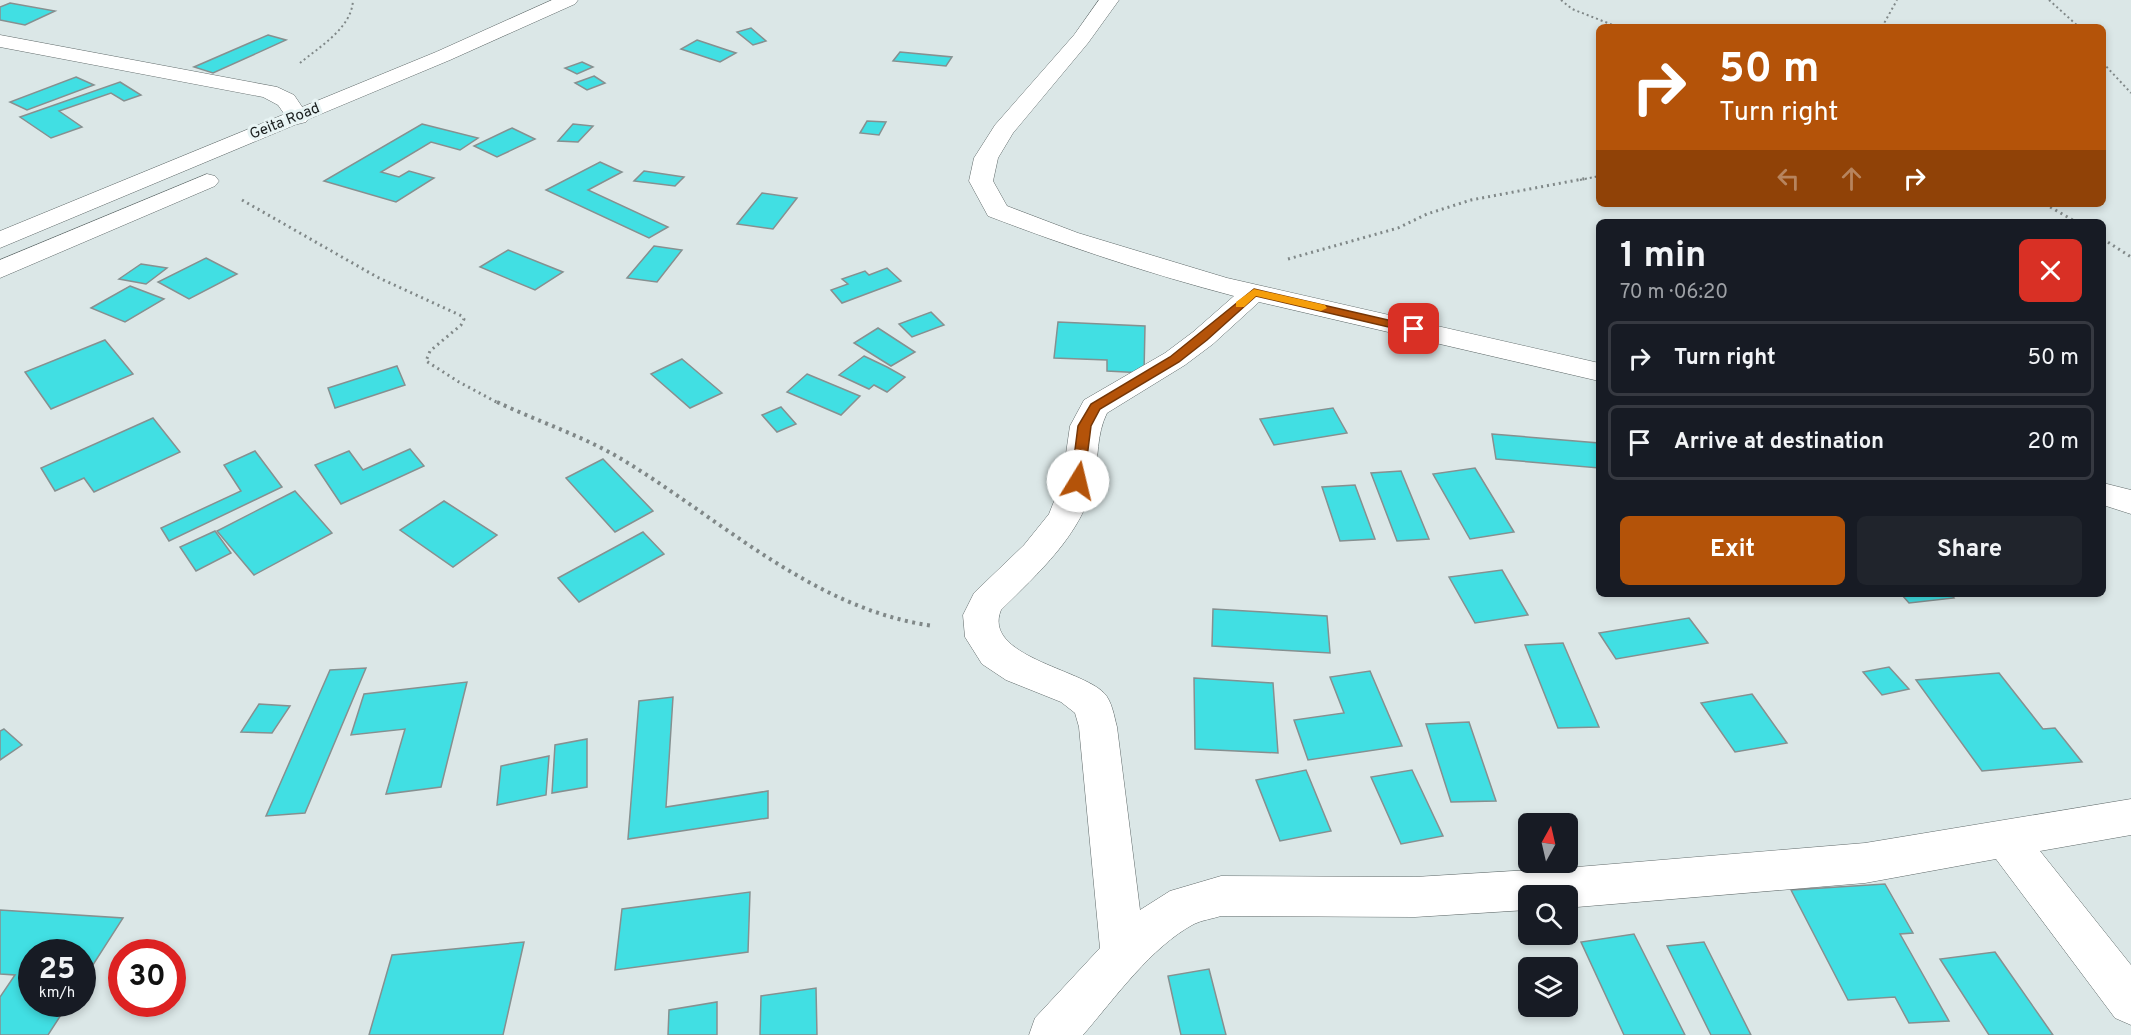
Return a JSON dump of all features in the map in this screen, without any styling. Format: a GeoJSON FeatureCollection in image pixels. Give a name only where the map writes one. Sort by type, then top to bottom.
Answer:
{"type":"FeatureCollection","features":[{"type":"Feature","properties":{"kind":"main road","name":"Geita Road"},"geometry":{"type":"LineString","coordinates":[[0,240],[443,56],[568,0]]}},
{"type":"Feature","properties":{"kind":"main road"},"geometry":{"type":"LineString","coordinates":[[1109,0],[1082,39],[1003,130],[986,158],[981,181],[997,211],[1063,238],[1254,292],[1596,371]]}},
{"type":"Feature","properties":{"kind":"main road"},"geometry":{"type":"LineString","coordinates":[[0,41],[269,93],[286,100],[298,117]]}},
{"type":"Feature","properties":{"kind":"main road"},"geometry":{"type":"LineString","coordinates":[[0,270],[207,181]]}},
{"type":"Feature","properties":{"kind":"main road"},"geometry":{"type":"LineString","coordinates":[[1123,955],[1098,727],[1092,705],[1074,691],[1019,669],[995,654],[983,638],[980,627],[981,615],[986,603],[1036,554],[1064,519],[1078,481],[1085,426],[1095,407],[1175,359],[1203,338],[1254,292]]}},
{"type":"Feature","properties":{"kind":"main road"},"geometry":{"type":"LineString","coordinates":[[2106,495],[2131,502]]}},
{"type":"Feature","properties":{"kind":"main road"},"geometry":{"type":"LineString","coordinates":[[1052,1035],[1123,955],[1158,923],[1185,906],[1221,896],[1415,897],[1576,887],[1865,863],[2131,817]]}},
{"type":"Feature","properties":{"kind":"main road"},"geometry":{"type":"LineString","coordinates":[[2005,839],[2131,1002]]}},
{"type":"Feature","properties":{"kind":"path"},"geometry":{"type":"LineString","coordinates":[[269,93],[346,23],[352,14],[353,0]]}},
{"type":"Feature","properties":{"kind":"path"},"geometry":{"type":"LineString","coordinates":[[1561,0],[1572,9],[1610,24]]}},
{"type":"Feature","properties":{"kind":"path"},"geometry":{"type":"LineString","coordinates":[[1885,24],[1897,0]]}},
{"type":"Feature","properties":{"kind":"path"},"geometry":{"type":"LineString","coordinates":[[2049,0],[2076,24]]}},
{"type":"Feature","properties":{"kind":"path"},"geometry":{"type":"LineString","coordinates":[[2106,66],[2131,93]]}},
{"type":"Feature","properties":{"kind":"path"},"geometry":{"type":"LineString","coordinates":[[1287,260],[1398,228],[1427,214],[1471,200],[1596,177]]}},
{"type":"Feature","properties":{"kind":"path"},"geometry":{"type":"LineString","coordinates":[[207,181],[321,246],[432,304],[462,316],[464,319],[460,326],[432,346],[426,356],[426,361],[450,378],[510,409],[615,456],[727,530],[840,600],[874,615],[906,623],[980,627]]}},
{"type":"Feature","properties":{"kind":"path"},"geometry":{"type":"LineString","coordinates":[[2050,207],[2071,219]]}},
{"type":"Feature","properties":{"kind":"path"},"geometry":{"type":"LineString","coordinates":[[2106,241],[2131,257]]}},
{"type":"Feature","properties":{"kind":"building"},"geometry":{"type":"Polygon","coordinates":[[[10,3],[55,11],[25,25],[0,20],[0,7],[10,3]]]}},
{"type":"Feature","properties":{"kind":"building"},"geometry":{"type":"Polygon","coordinates":[[[751,28],[766,41],[753,45],[737,32],[751,28]]]}},
{"type":"Feature","properties":{"kind":"building"},"geometry":{"type":"Polygon","coordinates":[[[268,35],[286,40],[213,73],[194,67],[268,35]]]}},
{"type":"Feature","properties":{"kind":"building"},"geometry":{"type":"Polygon","coordinates":[[[697,40],[736,53],[720,62],[681,49],[697,40]]]}},
{"type":"Feature","properties":{"kind":"building"},"geometry":{"type":"Polygon","coordinates":[[[900,52],[952,57],[946,66],[893,61],[900,52]]]}},
{"type":"Feature","properties":{"kind":"building"},"geometry":{"type":"Polygon","coordinates":[[[582,62],[593,67],[577,74],[565,68],[582,62]]]}},
{"type":"Feature","properties":{"kind":"building"},"geometry":{"type":"Polygon","coordinates":[[[594,76],[605,83],[587,90],[575,83],[594,76]]]}},
{"type":"Feature","properties":{"kind":"building"},"geometry":{"type":"Polygon","coordinates":[[[76,77],[94,85],[27,110],[10,102],[76,77]]]}},
{"type":"Feature","properties":{"kind":"building"},"geometry":{"type":"Polygon","coordinates":[[[120,82],[141,95],[124,101],[111,93],[59,111],[82,127],[51,138],[20,117],[120,82]]]}},
{"type":"Feature","properties":{"kind":"building"},"geometry":{"type":"Polygon","coordinates":[[[867,121],[886,122],[879,135],[860,133],[867,121]]]}},
{"type":"Feature","properties":{"kind":"building"},"geometry":{"type":"Polygon","coordinates":[[[422,124],[478,138],[460,150],[431,142],[381,172],[399,177],[409,171],[434,178],[396,202],[324,181],[422,124]]]}},
{"type":"Feature","properties":{"kind":"building"},"geometry":{"type":"Polygon","coordinates":[[[573,124],[593,126],[578,142],[558,141],[573,124]]]}},
{"type":"Feature","properties":{"kind":"building"},"geometry":{"type":"Polygon","coordinates":[[[512,128],[535,139],[497,157],[474,146],[512,128]]]}},
{"type":"Feature","properties":{"kind":"building"},"geometry":{"type":"Polygon","coordinates":[[[600,162],[622,172],[588,190],[668,227],[649,238],[546,190],[600,162]]]}},
{"type":"Feature","properties":{"kind":"building"},"geometry":{"type":"Polygon","coordinates":[[[644,171],[684,177],[675,186],[634,181],[644,171]]]}},
{"type":"Feature","properties":{"kind":"building"},"geometry":{"type":"Polygon","coordinates":[[[762,193],[797,198],[773,229],[737,224],[762,193]]]}},
{"type":"Feature","properties":{"kind":"building"},"geometry":{"type":"Polygon","coordinates":[[[654,246],[682,250],[657,282],[627,278],[654,246]]]}},
{"type":"Feature","properties":{"kind":"building"},"geometry":{"type":"Polygon","coordinates":[[[508,250],[563,272],[535,290],[480,267],[508,250]]]}},
{"type":"Feature","properties":{"kind":"building"},"geometry":{"type":"Polygon","coordinates":[[[206,258],[237,274],[189,299],[158,282],[206,258]]]}},
{"type":"Feature","properties":{"kind":"building"},"geometry":{"type":"Polygon","coordinates":[[[141,264],[167,268],[146,284],[119,279],[141,264]]]}},
{"type":"Feature","properties":{"kind":"building"},"geometry":{"type":"Polygon","coordinates":[[[887,268],[901,281],[842,303],[831,290],[848,284],[842,279],[865,271],[869,275],[887,268]]]}},
{"type":"Feature","properties":{"kind":"building"},"geometry":{"type":"Polygon","coordinates":[[[130,286],[164,299],[125,322],[91,308],[130,286]]]}},
{"type":"Feature","properties":{"kind":"building"},"geometry":{"type":"Polygon","coordinates":[[[931,312],[944,325],[912,337],[899,324],[931,312]]]}},
{"type":"Feature","properties":{"kind":"building"},"geometry":{"type":"Polygon","coordinates":[[[1058,322],[1145,326],[1144,373],[1107,371],[1107,360],[1054,358],[1058,322]]]}},
{"type":"Feature","properties":{"kind":"building"},"geometry":{"type":"Polygon","coordinates":[[[878,328],[915,352],[891,366],[854,343],[878,328]]]}},
{"type":"Feature","properties":{"kind":"building"},"geometry":{"type":"Polygon","coordinates":[[[105,340],[133,374],[51,409],[25,372],[105,340]]]}},
{"type":"Feature","properties":{"kind":"building"},"geometry":{"type":"Polygon","coordinates":[[[864,356],[905,377],[887,392],[874,385],[869,389],[839,375],[864,356]]]}},
{"type":"Feature","properties":{"kind":"building"},"geometry":{"type":"Polygon","coordinates":[[[682,359],[722,393],[690,408],[651,374],[682,359]]]}},
{"type":"Feature","properties":{"kind":"building"},"geometry":{"type":"Polygon","coordinates":[[[397,366],[405,385],[335,408],[328,388],[397,366]]]}},
{"type":"Feature","properties":{"kind":"building"},"geometry":{"type":"Polygon","coordinates":[[[807,374],[860,396],[841,415],[787,392],[807,374]]]}},
{"type":"Feature","properties":{"kind":"building"},"geometry":{"type":"Polygon","coordinates":[[[781,407],[796,424],[777,432],[762,415],[781,407]]]}},
{"type":"Feature","properties":{"kind":"building"},"geometry":{"type":"Polygon","coordinates":[[[1333,408],[1347,433],[1274,445],[1260,419],[1333,408]]]}},
{"type":"Feature","properties":{"kind":"building"},"geometry":{"type":"Polygon","coordinates":[[[153,418],[180,452],[94,492],[84,478],[55,491],[41,468],[153,418]]]}},
{"type":"Feature","properties":{"kind":"building"},"geometry":{"type":"Polygon","coordinates":[[[1492,434],[1596,443],[1596,468],[1496,459],[1492,434]]]}},
{"type":"Feature","properties":{"kind":"building"},"geometry":{"type":"Polygon","coordinates":[[[410,449],[424,466],[341,504],[315,465],[349,451],[363,470],[410,449]]]}},
{"type":"Feature","properties":{"kind":"building"},"geometry":{"type":"Polygon","coordinates":[[[255,451],[282,487],[169,541],[161,528],[241,491],[224,465],[255,451]]]}},
{"type":"Feature","properties":{"kind":"building"},"geometry":{"type":"Polygon","coordinates":[[[603,459],[653,511],[615,532],[566,478],[603,459]]]}},
{"type":"Feature","properties":{"kind":"building"},"geometry":{"type":"Polygon","coordinates":[[[1475,468],[1514,532],[1470,539],[1433,474],[1475,468]]]}},
{"type":"Feature","properties":{"kind":"building"},"geometry":{"type":"Polygon","coordinates":[[[1401,471],[1429,539],[1397,541],[1371,473],[1401,471]]]}},
{"type":"Feature","properties":{"kind":"building"},"geometry":{"type":"Polygon","coordinates":[[[1355,485],[1375,539],[1340,541],[1322,487],[1355,485]]]}},
{"type":"Feature","properties":{"kind":"building"},"geometry":{"type":"Polygon","coordinates":[[[295,491],[332,533],[254,575],[217,531],[295,491]]]}},
{"type":"Feature","properties":{"kind":"building"},"geometry":{"type":"Polygon","coordinates":[[[444,501],[497,535],[453,567],[400,530],[444,501]]]}},
{"type":"Feature","properties":{"kind":"building"},"geometry":{"type":"Polygon","coordinates":[[[215,531],[231,553],[196,571],[180,547],[215,531]]]}},
{"type":"Feature","properties":{"kind":"building"},"geometry":{"type":"Polygon","coordinates":[[[643,532],[664,554],[579,602],[558,578],[643,532]]]}},
{"type":"Feature","properties":{"kind":"building"},"geometry":{"type":"Polygon","coordinates":[[[1502,570],[1528,615],[1475,623],[1449,577],[1502,570]]]}},
{"type":"Feature","properties":{"kind":"building"},"geometry":{"type":"Polygon","coordinates":[[[1904,597],[1954,598],[1909,603],[1904,597]]]}},
{"type":"Feature","properties":{"kind":"building"},"geometry":{"type":"Polygon","coordinates":[[[1213,609],[1327,616],[1330,653],[1212,646],[1213,609]]]}},
{"type":"Feature","properties":{"kind":"building"},"geometry":{"type":"Polygon","coordinates":[[[1689,618],[1708,643],[1616,659],[1599,633],[1689,618]]]}},
{"type":"Feature","properties":{"kind":"building"},"geometry":{"type":"Polygon","coordinates":[[[1563,643],[1599,727],[1558,728],[1525,645],[1563,643]]]}},
{"type":"Feature","properties":{"kind":"building"},"geometry":{"type":"Polygon","coordinates":[[[1889,667],[1909,689],[1882,695],[1863,672],[1889,667]]]}},
{"type":"Feature","properties":{"kind":"building"},"geometry":{"type":"Polygon","coordinates":[[[366,668],[305,813],[266,816],[330,670],[366,668]]]}},
{"type":"Feature","properties":{"kind":"building"},"geometry":{"type":"Polygon","coordinates":[[[1370,671],[1402,746],[1308,760],[1294,720],[1344,713],[1330,677],[1370,671]]]}},
{"type":"Feature","properties":{"kind":"building"},"geometry":{"type":"Polygon","coordinates":[[[1999,673],[2043,729],[2055,728],[2082,762],[1982,771],[1916,680],[1999,673]]]}},
{"type":"Feature","properties":{"kind":"building"},"geometry":{"type":"Polygon","coordinates":[[[1194,678],[1273,683],[1278,753],[1195,749],[1194,678]]]}},
{"type":"Feature","properties":{"kind":"building"},"geometry":{"type":"Polygon","coordinates":[[[467,682],[441,787],[386,794],[405,729],[351,735],[364,694],[467,682]]]}},
{"type":"Feature","properties":{"kind":"building"},"geometry":{"type":"Polygon","coordinates":[[[1752,694],[1787,743],[1735,752],[1701,703],[1752,694]]]}},
{"type":"Feature","properties":{"kind":"building"},"geometry":{"type":"Polygon","coordinates":[[[673,697],[666,807],[768,791],[768,818],[628,839],[639,701],[673,697]]]}},
{"type":"Feature","properties":{"kind":"building"},"geometry":{"type":"Polygon","coordinates":[[[259,704],[290,706],[272,733],[241,732],[259,704]]]}},
{"type":"Feature","properties":{"kind":"building"},"geometry":{"type":"Polygon","coordinates":[[[1469,722],[1496,801],[1451,802],[1426,724],[1469,722]]]}},
{"type":"Feature","properties":{"kind":"building"},"geometry":{"type":"Polygon","coordinates":[[[4,729],[22,745],[0,760],[0,731],[4,729]]]}},
{"type":"Feature","properties":{"kind":"building"},"geometry":{"type":"Polygon","coordinates":[[[587,739],[587,787],[552,793],[555,745],[587,739]]]}},
{"type":"Feature","properties":{"kind":"building"},"geometry":{"type":"Polygon","coordinates":[[[549,756],[546,795],[497,805],[501,766],[549,756]]]}},
{"type":"Feature","properties":{"kind":"building"},"geometry":{"type":"Polygon","coordinates":[[[1306,770],[1331,831],[1280,841],[1256,780],[1306,770]]]}},
{"type":"Feature","properties":{"kind":"building"},"geometry":{"type":"Polygon","coordinates":[[[1412,770],[1443,836],[1401,844],[1371,777],[1412,770]]]}},
{"type":"Feature","properties":{"kind":"building"},"geometry":{"type":"Polygon","coordinates":[[[1885,884],[1913,933],[1900,934],[1949,1021],[1909,1023],[1895,997],[1848,1000],[1791,890],[1885,884]]]}},
{"type":"Feature","properties":{"kind":"building"},"geometry":{"type":"Polygon","coordinates":[[[750,892],[748,952],[615,970],[622,909],[750,892]]]}},
{"type":"Feature","properties":{"kind":"building"},"geometry":{"type":"Polygon","coordinates":[[[0,910],[123,918],[96,960],[96,939],[18,939],[18,1017],[60,1017],[48,1035],[0,1035],[0,997],[15,975],[0,974],[0,910]]]}},
{"type":"Feature","properties":{"kind":"building"},"geometry":{"type":"Polygon","coordinates":[[[1634,934],[1685,1035],[1624,1035],[1581,942],[1634,934]]]}},
{"type":"Feature","properties":{"kind":"building"},"geometry":{"type":"Polygon","coordinates":[[[524,942],[503,1035],[369,1035],[392,955],[524,942]]]}},
{"type":"Feature","properties":{"kind":"building"},"geometry":{"type":"Polygon","coordinates":[[[1704,942],[1751,1035],[1711,1035],[1667,946],[1704,942]]]}},
{"type":"Feature","properties":{"kind":"building"},"geometry":{"type":"Polygon","coordinates":[[[1995,952],[2053,1035],[1989,1035],[1940,959],[1995,952]]]}},
{"type":"Feature","properties":{"kind":"building"},"geometry":{"type":"Polygon","coordinates":[[[1209,969],[1226,1035],[1181,1035],[1168,976],[1209,969]]]}},
{"type":"Feature","properties":{"kind":"building"},"geometry":{"type":"Polygon","coordinates":[[[816,988],[817,1035],[760,1035],[761,996],[816,988]]]}},
{"type":"Feature","properties":{"kind":"building"},"geometry":{"type":"Polygon","coordinates":[[[717,1002],[717,1035],[668,1035],[669,1010],[717,1002]]]}},
{"type":"Feature","properties":{"kind":"slow traffic"},"geometry":{"type":"LineString","coordinates":[[1240,305],[1254,292],[1321,308]]}},
{"type":"Feature","properties":{"kind":"route"},"geometry":{"type":"LineString","coordinates":[[1078,481],[1085,426],[1095,407],[1175,359],[1203,338],[1254,292],[1414,329]]}}]}
